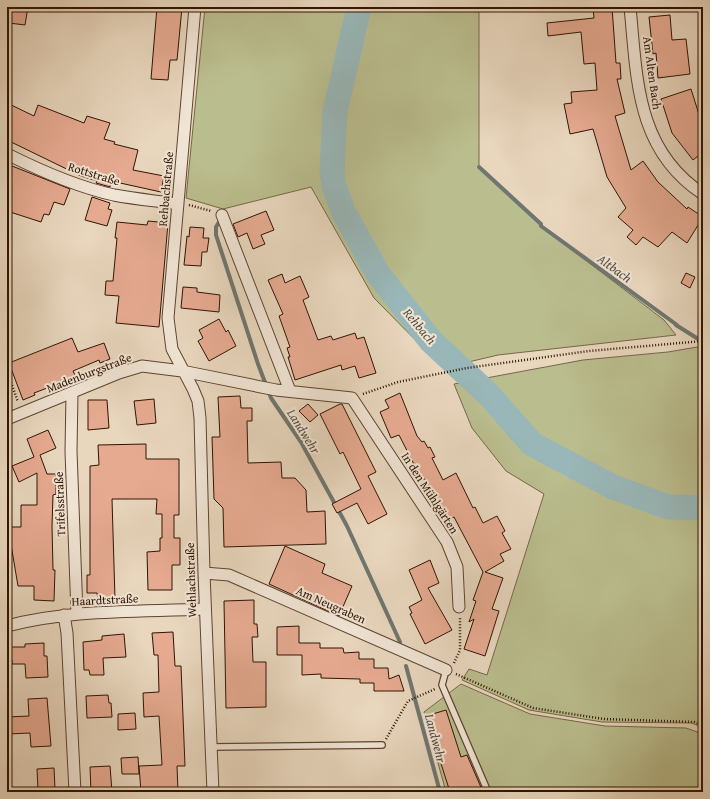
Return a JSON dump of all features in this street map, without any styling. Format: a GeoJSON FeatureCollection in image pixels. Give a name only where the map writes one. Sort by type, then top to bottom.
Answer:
{"type":"FeatureCollection","features":[{"type":"Feature","properties":{"kind":"street","name":"Rehbachstraße"},"geometry":{"type":"LineString","coordinates":[[182,371],[172,349],[168,318],[195,7]]}},
{"type":"Feature","properties":{"kind":"street","name":"Am Alten Bach"},"geometry":{"type":"LineString","coordinates":[[630,7],[639,93],[651,134],[673,169],[686,182],[703,194]]}},
{"type":"Feature","properties":{"kind":"street","name":"Rottstraße"},"geometry":{"type":"LineString","coordinates":[[7,154],[61,178],[88,188],[113,195],[178,204]]}},
{"type":"Feature","properties":{"kind":"street"},"geometry":{"type":"LineString","coordinates":[[222,215],[290,391]]}},
{"type":"Feature","properties":{"kind":"street","name":"Madenburgstraße"},"geometry":{"type":"LineString","coordinates":[[7,419],[119,373],[142,366],[182,371]]}},
{"type":"Feature","properties":{"kind":"street"},"geometry":{"type":"LineString","coordinates":[[182,371],[276,390],[352,398]]}},
{"type":"Feature","properties":{"kind":"street","name":"Wehlachstraße"},"geometry":{"type":"LineString","coordinates":[[182,371],[198,401],[200,418],[205,609],[213,792]]}},
{"type":"Feature","properties":{"kind":"street","name":"Trifelsstraße"},"geometry":{"type":"LineString","coordinates":[[72,393],[71,451],[77,614]]}},
{"type":"Feature","properties":{"kind":"street","name":"In den Mühlgärten"},"geometry":{"type":"LineString","coordinates":[[352,398],[447,542],[457,567],[459,607]]}},
{"type":"Feature","properties":{"kind":"street","name":"Am Neugraben"},"geometry":{"type":"LineString","coordinates":[[204,573],[229,575],[446,670]]}},
{"type":"Feature","properties":{"kind":"street","name":"Haardtstraße"},"geometry":{"type":"LineString","coordinates":[[7,626],[64,615],[205,609]]}},
{"type":"Feature","properties":{"kind":"street"},"geometry":{"type":"LineString","coordinates":[[64,615],[67,633],[75,792]]}},
{"type":"Feature","properties":{"kind":"lane"},"geometry":{"type":"LineString","coordinates":[[446,670],[442,685],[488,792]]}},
{"type":"Feature","properties":{"kind":"lane"},"geometry":{"type":"LineString","coordinates":[[211,747],[382,745]]}},
{"type":"Feature","properties":{"kind":"path"},"geometry":{"type":"LineString","coordinates":[[178,204],[204,209],[222,215]]}},
{"type":"Feature","properties":{"kind":"path"},"geometry":{"type":"LineString","coordinates":[[352,398],[398,382],[468,368],[589,351],[703,341]]}},
{"type":"Feature","properties":{"kind":"path"},"geometry":{"type":"LineString","coordinates":[[7,371],[22,413]]}},
{"type":"Feature","properties":{"kind":"path"},"geometry":{"type":"LineString","coordinates":[[459,607],[460,650],[456,660],[446,670],[533,708],[604,718],[694,722],[703,726]]}},
{"type":"Feature","properties":{"kind":"path"},"geometry":{"type":"LineString","coordinates":[[382,745],[408,701],[423,694]]}},
{"type":"Feature","properties":{"kind":"green space"},"geometry":{"type":"Polygon","coordinates":[[[205,7],[479,7],[479,167],[541,226],[664,320],[676,335],[498,355],[443,368],[374,298],[311,187],[223,209],[186,198],[205,7]]]}},
{"type":"Feature","properties":{"kind":"green space"},"geometry":{"type":"Polygon","coordinates":[[[703,346],[703,728],[692,723],[602,722],[529,710],[462,680],[469,669],[487,675],[544,494],[506,471],[472,428],[454,384],[583,360],[668,352],[703,346]]]}},
{"type":"Feature","properties":{"kind":"green space"},"geometry":{"type":"Polygon","coordinates":[[[461,684],[530,714],[605,726],[686,728],[703,734],[703,792],[446,792],[424,712],[461,684]]]}},
{"type":"Feature","properties":{"kind":"building"},"geometry":{"type":"Polygon","coordinates":[[[12,7],[28,7],[25,25],[9,23],[12,7]]]}},
{"type":"Feature","properties":{"kind":"building"},"geometry":{"type":"Polygon","coordinates":[[[157,7],[182,7],[177,60],[170,60],[168,80],[151,79],[157,7]]]}},
{"type":"Feature","properties":{"kind":"building"},"geometry":{"type":"Polygon","coordinates":[[[593,7],[612,7],[616,63],[620,63],[621,79],[617,79],[625,113],[615,116],[631,170],[643,161],[658,182],[687,209],[688,207],[703,217],[687,243],[672,232],[658,247],[643,237],[636,245],[627,237],[633,230],[618,217],[626,208],[607,177],[593,129],[570,134],[564,104],[572,103],[571,92],[597,90],[595,63],[584,64],[581,32],[548,36],[547,23],[594,18],[593,7]]]}},
{"type":"Feature","properties":{"kind":"building"},"geometry":{"type":"Polygon","coordinates":[[[670,15],[672,40],[686,39],[690,74],[658,78],[656,53],[653,54],[649,17],[670,15]]]}},
{"type":"Feature","properties":{"kind":"building"},"geometry":{"type":"Polygon","coordinates":[[[691,89],[701,121],[703,121],[703,152],[693,160],[672,133],[661,99],[691,89]]]}},
{"type":"Feature","properties":{"kind":"building"},"geometry":{"type":"Polygon","coordinates":[[[7,103],[34,116],[38,105],[84,123],[87,116],[110,123],[104,139],[115,142],[114,144],[138,150],[133,170],[164,176],[161,192],[111,181],[110,187],[96,183],[97,181],[81,176],[7,140],[7,103]]]}},
{"type":"Feature","properties":{"kind":"building"},"geometry":{"type":"Polygon","coordinates":[[[7,164],[70,189],[64,205],[54,202],[49,215],[44,214],[41,222],[7,211],[7,164]]]}},
{"type":"Feature","properties":{"kind":"building"},"geometry":{"type":"Polygon","coordinates":[[[92,197],[110,203],[108,209],[112,210],[107,226],[85,220],[92,197]]]}},
{"type":"Feature","properties":{"kind":"building"},"geometry":{"type":"Polygon","coordinates":[[[266,211],[274,230],[261,235],[265,244],[253,249],[247,233],[238,237],[233,224],[266,211]]]}},
{"type":"Feature","properties":{"kind":"building"},"geometry":{"type":"Polygon","coordinates":[[[148,221],[168,223],[159,327],[116,323],[119,296],[105,295],[106,281],[113,281],[117,222],[147,225],[148,221]]]}},
{"type":"Feature","properties":{"kind":"building"},"geometry":{"type":"Polygon","coordinates":[[[190,227],[204,228],[203,238],[209,238],[207,252],[202,252],[201,266],[184,265],[187,236],[189,237],[190,227]]]}},
{"type":"Feature","properties":{"kind":"building"},"geometry":{"type":"Polygon","coordinates":[[[686,273],[695,277],[690,288],[681,283],[686,273]]]}},
{"type":"Feature","properties":{"kind":"building"},"geometry":{"type":"Polygon","coordinates":[[[282,274],[285,283],[300,276],[309,297],[303,300],[318,340],[331,336],[333,340],[355,333],[357,339],[364,337],[376,373],[359,378],[355,366],[342,370],[341,365],[295,380],[288,357],[290,357],[287,348],[290,347],[279,316],[283,314],[268,280],[282,274]]]}},
{"type":"Feature","properties":{"kind":"building"},"geometry":{"type":"Polygon","coordinates":[[[183,287],[197,288],[197,292],[220,295],[219,312],[181,308],[183,287]]]}},
{"type":"Feature","properties":{"kind":"building"},"geometry":{"type":"Polygon","coordinates":[[[219,319],[226,332],[228,330],[236,346],[209,361],[198,341],[203,338],[199,330],[219,319]]]}},
{"type":"Feature","properties":{"kind":"building"},"geometry":{"type":"Polygon","coordinates":[[[72,338],[78,352],[104,343],[110,359],[100,363],[99,360],[73,371],[76,377],[34,393],[35,395],[23,400],[9,363],[72,338]]]}},
{"type":"Feature","properties":{"kind":"building"},"geometry":{"type":"Polygon","coordinates":[[[400,393],[417,436],[422,442],[424,441],[428,448],[430,447],[435,457],[432,458],[443,480],[456,473],[473,508],[475,507],[483,523],[497,516],[505,531],[502,533],[511,549],[500,554],[504,561],[485,572],[503,578],[492,609],[499,611],[485,656],[464,649],[474,619],[469,622],[476,601],[473,600],[483,572],[454,517],[446,521],[425,479],[422,480],[399,435],[391,438],[380,412],[389,408],[385,400],[400,393]]]}},
{"type":"Feature","properties":{"kind":"building"},"geometry":{"type":"Polygon","coordinates":[[[240,396],[241,408],[252,408],[252,421],[247,421],[248,463],[281,462],[282,478],[295,478],[306,490],[307,512],[325,511],[326,544],[224,547],[223,508],[214,499],[212,437],[220,437],[218,397],[240,396]]]}},
{"type":"Feature","properties":{"kind":"building"},"geometry":{"type":"Polygon","coordinates":[[[154,399],[156,423],[137,425],[134,401],[154,399]]]}},
{"type":"Feature","properties":{"kind":"building"},"geometry":{"type":"Polygon","coordinates":[[[88,400],[107,400],[109,428],[88,430],[88,400]]]}},
{"type":"Feature","properties":{"kind":"building"},"geometry":{"type":"Polygon","coordinates":[[[308,404],[318,415],[310,422],[299,411],[308,404]]]}},
{"type":"Feature","properties":{"kind":"building"},"geometry":{"type":"Polygon","coordinates":[[[342,404],[376,472],[368,476],[387,514],[368,524],[357,503],[337,513],[332,504],[361,489],[343,452],[340,454],[320,414],[342,404]]]}},
{"type":"Feature","properties":{"kind":"building"},"geometry":{"type":"Polygon","coordinates":[[[48,430],[56,448],[40,455],[47,474],[56,474],[56,494],[53,495],[52,526],[53,570],[55,570],[54,601],[34,600],[34,586],[18,586],[8,527],[21,527],[21,505],[37,505],[37,473],[19,482],[12,466],[34,457],[27,439],[48,430]]]}},
{"type":"Feature","properties":{"kind":"building"},"geometry":{"type":"Polygon","coordinates":[[[146,444],[146,459],[179,459],[179,515],[174,515],[174,538],[180,538],[180,565],[172,565],[172,590],[148,590],[147,552],[160,551],[160,538],[162,538],[162,514],[156,514],[157,499],[112,499],[115,599],[98,599],[97,593],[87,593],[87,575],[90,575],[90,466],[99,465],[98,445],[146,444]]]}},
{"type":"Feature","properties":{"kind":"building"},"geometry":{"type":"Polygon","coordinates":[[[285,546],[325,564],[322,573],[352,586],[339,616],[269,584],[285,546]]]}},
{"type":"Feature","properties":{"kind":"building"},"geometry":{"type":"Polygon","coordinates":[[[430,560],[439,583],[428,588],[452,630],[425,644],[410,614],[412,613],[409,607],[422,600],[409,570],[430,560]]]}},
{"type":"Feature","properties":{"kind":"building"},"geometry":{"type":"Polygon","coordinates":[[[254,600],[254,624],[257,624],[258,637],[252,637],[253,662],[266,662],[266,707],[226,708],[224,601],[254,600]]]}},
{"type":"Feature","properties":{"kind":"building"},"geometry":{"type":"Polygon","coordinates":[[[299,626],[299,643],[320,643],[320,648],[343,648],[344,653],[359,652],[359,659],[374,659],[374,668],[388,668],[389,679],[399,675],[404,691],[374,691],[374,683],[360,683],[360,679],[321,678],[321,674],[302,675],[302,655],[277,655],[277,627],[299,626]]]}},
{"type":"Feature","properties":{"kind":"building"},"geometry":{"type":"Polygon","coordinates":[[[173,632],[175,666],[181,666],[185,766],[177,766],[178,792],[141,792],[139,766],[162,765],[159,716],[144,717],[143,693],[159,692],[158,655],[154,655],[152,633],[173,632]]]}},
{"type":"Feature","properties":{"kind":"building"},"geometry":{"type":"Polygon","coordinates":[[[124,634],[126,657],[103,658],[104,675],[90,675],[89,670],[84,670],[83,642],[102,640],[102,636],[124,634]]]}},
{"type":"Feature","properties":{"kind":"building"},"geometry":{"type":"Polygon","coordinates":[[[44,643],[44,656],[47,656],[48,677],[26,678],[25,664],[12,664],[12,660],[7,661],[7,647],[25,647],[25,644],[44,643]]]}},
{"type":"Feature","properties":{"kind":"building"},"geometry":{"type":"Polygon","coordinates":[[[108,695],[109,703],[111,703],[112,717],[87,718],[86,696],[108,695]]]}},
{"type":"Feature","properties":{"kind":"building"},"geometry":{"type":"Polygon","coordinates":[[[47,698],[51,746],[31,747],[30,733],[7,734],[7,717],[29,716],[28,699],[47,698]]]}},
{"type":"Feature","properties":{"kind":"building"},"geometry":{"type":"Polygon","coordinates":[[[446,710],[461,757],[467,755],[483,792],[450,792],[426,716],[446,710]]]}},
{"type":"Feature","properties":{"kind":"building"},"geometry":{"type":"Polygon","coordinates":[[[135,713],[136,729],[118,730],[118,714],[135,713]]]}},
{"type":"Feature","properties":{"kind":"building"},"geometry":{"type":"Polygon","coordinates":[[[138,757],[139,774],[122,774],[121,758],[138,757]]]}},
{"type":"Feature","properties":{"kind":"building"},"geometry":{"type":"Polygon","coordinates":[[[110,766],[112,792],[91,792],[90,767],[110,766]]]}},
{"type":"Feature","properties":{"kind":"building"},"geometry":{"type":"Polygon","coordinates":[[[54,768],[55,789],[38,790],[37,769],[54,768]]]}},
{"type":"Feature","properties":{"kind":"waterway","name":"Rehbach"},"geometry":{"type":"LineString","coordinates":[[359,7],[335,112],[332,171],[334,186],[343,211],[378,274],[431,341],[489,395],[532,444],[613,487],[668,507],[703,508]]}},
{"type":"Feature","properties":{"kind":"waterway","name":"Altbach"},"geometry":{"type":"LineString","coordinates":[[479,167],[541,224]]}},
{"type":"Feature","properties":{"kind":"waterway","name":"Landwehr"},"geometry":{"type":"LineString","coordinates":[[219,222],[216,227],[216,235],[258,364],[271,398],[301,442],[347,526],[400,642]]}},
{"type":"Feature","properties":{"kind":"waterway","name":"Altbach"},"geometry":{"type":"LineString","coordinates":[[541,226],[677,325]]}},
{"type":"Feature","properties":{"kind":"waterway","name":"Altbach"},"geometry":{"type":"LineString","coordinates":[[676,325],[703,342]]}},
{"type":"Feature","properties":{"kind":"waterway","name":"Landwehr"},"geometry":{"type":"LineString","coordinates":[[406,666],[440,792]]}}]}
